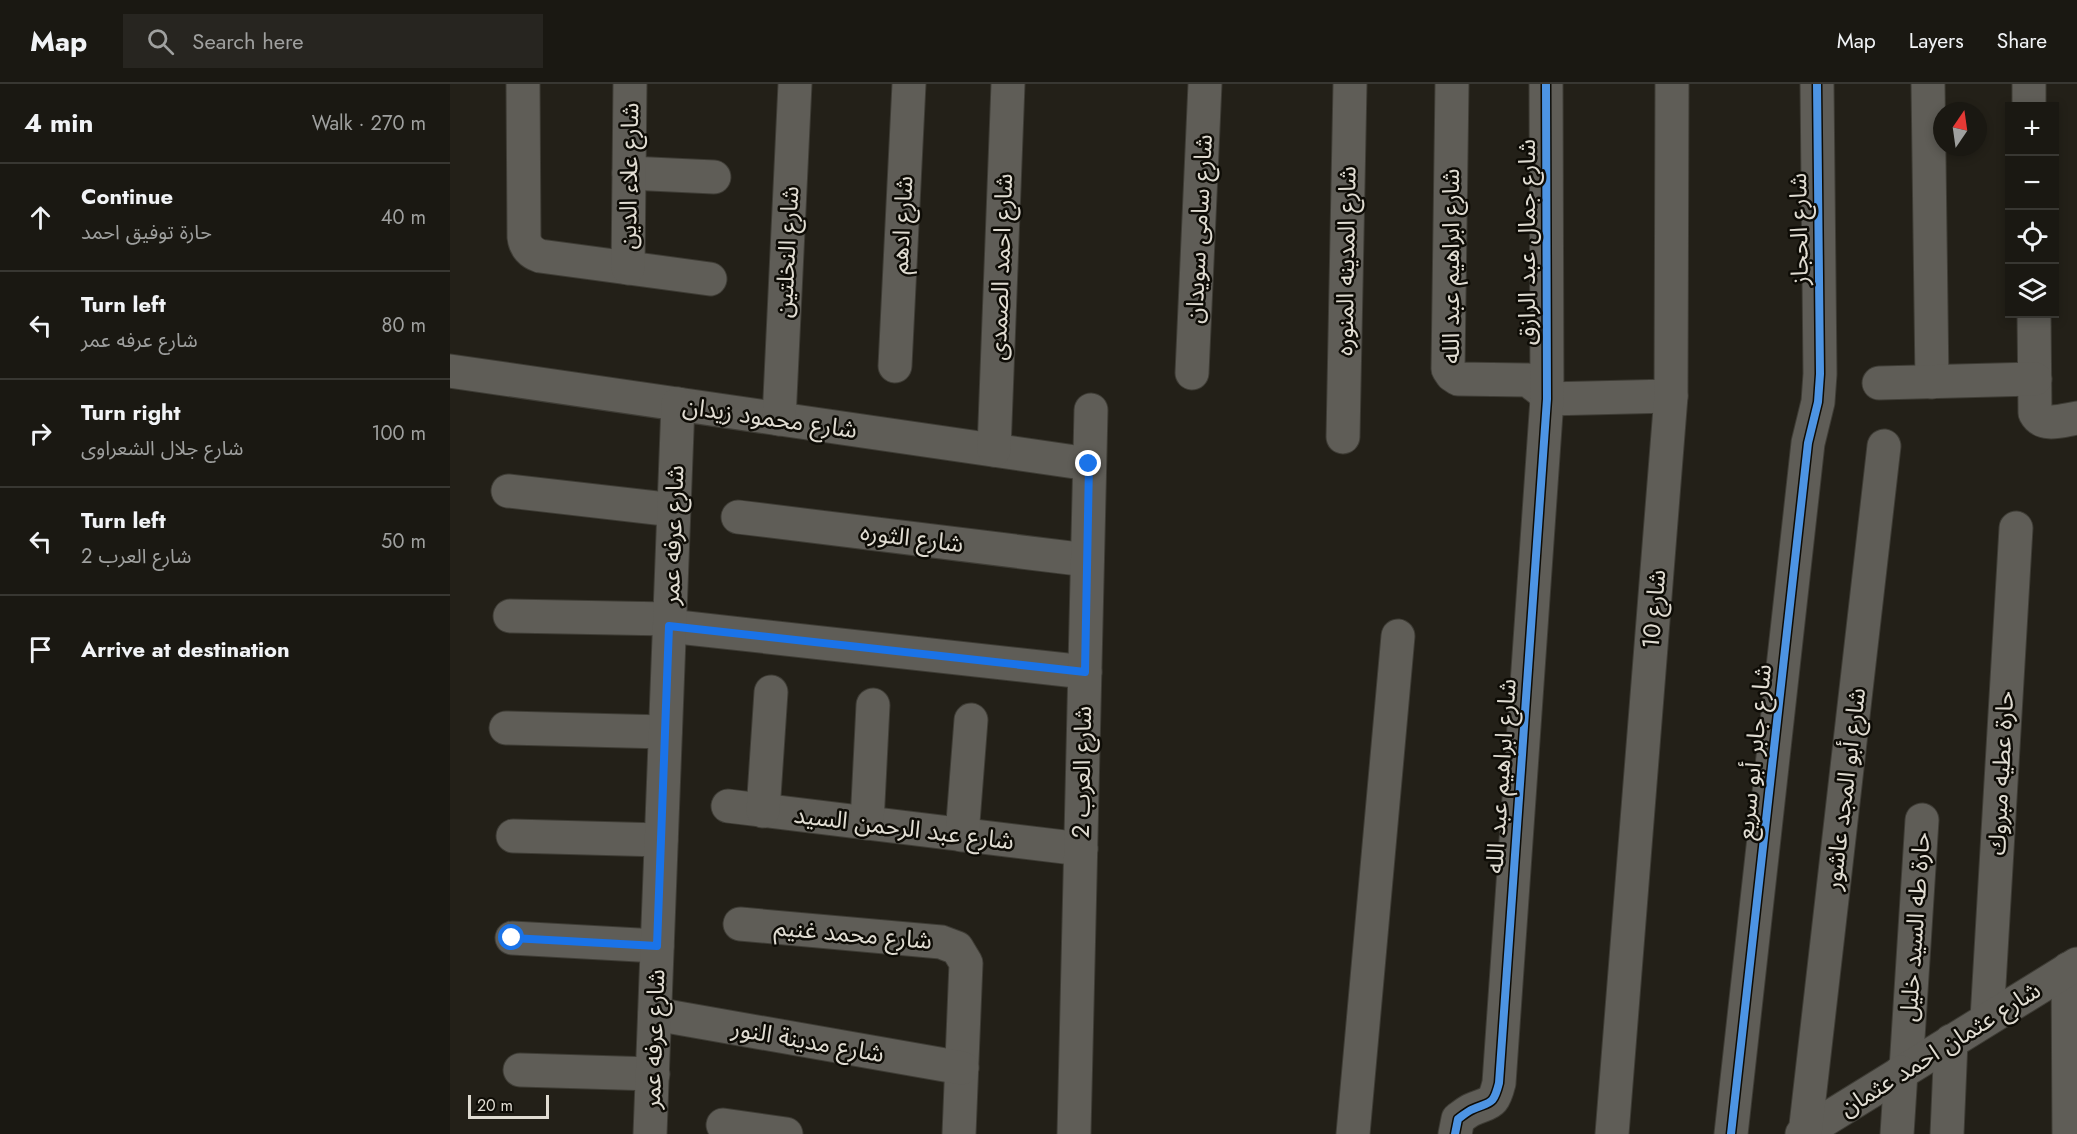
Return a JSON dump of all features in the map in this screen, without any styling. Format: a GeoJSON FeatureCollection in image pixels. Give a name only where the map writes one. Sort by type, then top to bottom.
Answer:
{"type":"FeatureCollection","features":[{"type":"Feature","properties":{"kind":"street"},"geometry":{"type":"LineString","coordinates":[[523,84],[524,237],[527,247],[535,255],[540,256],[710,279]]}},
{"type":"Feature","properties":{"kind":"street","name":"شارع علاء الدين"},"geometry":{"type":"LineString","coordinates":[[628,268],[630,84]]}},
{"type":"Feature","properties":{"kind":"street","name":"شارع النخلتين"},"geometry":{"type":"LineString","coordinates":[[779,419],[795,84]]}},
{"type":"Feature","properties":{"kind":"street","name":"شارع ادهم"},"geometry":{"type":"LineString","coordinates":[[895,366],[909,84]]}},
{"type":"Feature","properties":{"kind":"street","name":"شارع احمد الصمدى"},"geometry":{"type":"LineString","coordinates":[[994,450],[1008,84]]}},
{"type":"Feature","properties":{"kind":"street","name":"شارع سامى سويدان"},"geometry":{"type":"LineString","coordinates":[[1192,373],[1205,84]]}},
{"type":"Feature","properties":{"kind":"street","name":"شارع المدينه المنوره"},"geometry":{"type":"LineString","coordinates":[[1343,437],[1350,84]]}},
{"type":"Feature","properties":{"kind":"street","name":"شارع ابراهيم عبد الله"},"geometry":{"type":"LineString","coordinates":[[1452,84],[1448,369],[1458,379],[1528,380],[1542,391],[1547,399],[1499,1083],[1496,1096],[1489,1105],[1471,1110],[1458,1119],[1455,1134]]}},
{"type":"Feature","properties":{"kind":"street","name":"شارع جمال عبد الرازق"},"geometry":{"type":"LineString","coordinates":[[1546,84],[1547,399]]}},
{"type":"Feature","properties":{"kind":"street","name":"شارع 10"},"geometry":{"type":"LineString","coordinates":[[1612,1134],[1671,396],[1672,84]]}},
{"type":"Feature","properties":{"kind":"street","name":"شارع الحجاز"},"geometry":{"type":"LineString","coordinates":[[1817,84],[1820,374]]}},
{"type":"Feature","properties":{"kind":"street"},"geometry":{"type":"LineString","coordinates":[[1928,84],[1932,382]]}},
{"type":"Feature","properties":{"kind":"street"},"geometry":{"type":"LineString","coordinates":[[2029,84],[2029,102]]}},
{"type":"Feature","properties":{"kind":"street"},"geometry":{"type":"LineString","coordinates":[[629,173],[714,177]]}},
{"type":"Feature","properties":{"kind":"street"},"geometry":{"type":"LineString","coordinates":[[2034,318],[2035,413],[2039,419],[2064,419]]}},
{"type":"Feature","properties":{"kind":"street","name":"شارع محمود زيدان"},"geometry":{"type":"LineString","coordinates":[[450,371],[1089,464]]}},
{"type":"Feature","properties":{"kind":"street","name":"شارع جابر أبو سريع"},"geometry":{"type":"LineString","coordinates":[[1731,1134],[1808,443],[1818,402],[1820,374]]}},
{"type":"Feature","properties":{"kind":"street"},"geometry":{"type":"LineString","coordinates":[[1879,383],[2035,380]]}},
{"type":"Feature","properties":{"kind":"street"},"geometry":{"type":"LineString","coordinates":[[1547,399],[1671,396]]}},
{"type":"Feature","properties":{"kind":"street","name":"شارع عرفه عمر"},"geometry":{"type":"LineString","coordinates":[[650,1134],[678,404]]}},
{"type":"Feature","properties":{"kind":"street","name":"شارع العرب 2"},"geometry":{"type":"LineString","coordinates":[[1074,1134],[1091,411]]}},
{"type":"Feature","properties":{"kind":"street","name":"شارع أبو المجد عاشور"},"geometry":{"type":"LineString","coordinates":[[1804,1134],[1884,446]]}},
{"type":"Feature","properties":{"kind":"street"},"geometry":{"type":"LineString","coordinates":[[508,491],[674,510]]}},
{"type":"Feature","properties":{"kind":"street","name":"شارع الثوره"},"geometry":{"type":"LineString","coordinates":[[738,516],[1087,560]]}},
{"type":"Feature","properties":{"kind":"street","name":"حارة عطيه مبروك"},"geometry":{"type":"LineString","coordinates":[[1987,1019],[2016,528]]}},
{"type":"Feature","properties":{"kind":"street"},"geometry":{"type":"LineString","coordinates":[[510,616],[669,623],[1085,672]]}},
{"type":"Feature","properties":{"kind":"street"},"geometry":{"type":"LineString","coordinates":[[1353,1134],[1398,636]]}},
{"type":"Feature","properties":{"kind":"street"},"geometry":{"type":"LineString","coordinates":[[763,811],[771,692]]}},
{"type":"Feature","properties":{"kind":"street"},"geometry":{"type":"LineString","coordinates":[[867,823],[873,705]]}},
{"type":"Feature","properties":{"kind":"street"},"geometry":{"type":"LineString","coordinates":[[962,835],[971,720]]}},
{"type":"Feature","properties":{"kind":"street"},"geometry":{"type":"LineString","coordinates":[[506,728],[665,732]]}},
{"type":"Feature","properties":{"kind":"street","name":"شارع عبد الرحمن السيد"},"geometry":{"type":"LineString","coordinates":[[728,806],[1081,849]]}},
{"type":"Feature","properties":{"kind":"street","name":"حارة طه السيد خليل"},"geometry":{"type":"LineString","coordinates":[[1897,1134],[1904,1071],[1922,820]]}},
{"type":"Feature","properties":{"kind":"street"},"geometry":{"type":"LineString","coordinates":[[513,836],[661,840]]}},
{"type":"Feature","properties":{"kind":"street","name":"شارع محمد غنيم"},"geometry":{"type":"LineString","coordinates":[[740,924],[941,942],[957,948],[966,963],[959,1134]]}},
{"type":"Feature","properties":{"kind":"street"},"geometry":{"type":"LineString","coordinates":[[512,938],[657,946]]}},
{"type":"Feature","properties":{"kind":"street"},"geometry":{"type":"LineString","coordinates":[[2068,1134],[2072,966]]}},
{"type":"Feature","properties":{"kind":"street","name":"شارع عثمان احمد عثمان"},"geometry":{"type":"LineString","coordinates":[[1804,1134],[2072,966]]}},
{"type":"Feature","properties":{"kind":"street","name":"شارع مدينة النور"},"geometry":{"type":"LineString","coordinates":[[655,1014],[962,1068]]}},
{"type":"Feature","properties":{"kind":"street"},"geometry":{"type":"LineString","coordinates":[[1947,1134],[1951,1041]]}},
{"type":"Feature","properties":{"kind":"street"},"geometry":{"type":"LineString","coordinates":[[520,1070],[653,1074]]}},
{"type":"Feature","properties":{"kind":"street"},"geometry":{"type":"LineString","coordinates":[[723,1125],[786,1134]]}},
{"type":"Feature","properties":{"kind":"cycle path"},"geometry":{"type":"LineString","coordinates":[[1455,1134],[1458,1119],[1493,1100],[1499,1083],[1547,399],[1546,84]]}},
{"type":"Feature","properties":{"kind":"cycle path"},"geometry":{"type":"LineString","coordinates":[[1731,1134],[1808,443],[1818,402],[1820,374],[1817,84]]}},
{"type":"Feature","properties":{"kind":"route"},"geometry":{"type":"LineString","coordinates":[[512,938],[657,946],[669,626],[1085,672],[1089,464]]}}]}
